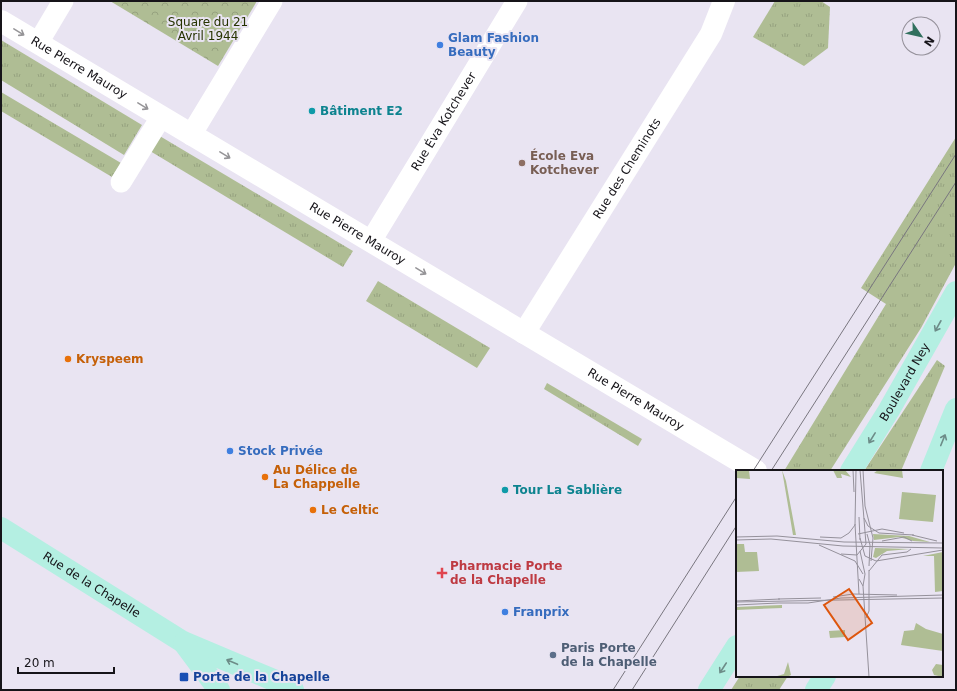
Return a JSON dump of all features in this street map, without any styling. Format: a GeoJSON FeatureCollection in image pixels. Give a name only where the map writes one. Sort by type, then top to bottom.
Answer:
{"type":"FeatureCollection","features":[{"type":"Feature","properties":{"kind":"main road","name":"Boulevard Ney"},"geometry":{"type":"LineString","coordinates":[[852,470],[893,404],[956,292]]}},
{"type":"Feature","properties":{"kind":"main road"},"geometry":{"type":"LineString","coordinates":[[931,470],[956,409]]}},
{"type":"Feature","properties":{"kind":"main road","name":"Rue de la Chapelle"},"geometry":{"type":"LineString","coordinates":[[1,528],[183,642],[283,684],[293,690]]}},
{"type":"Feature","properties":{"kind":"main road","name":"Rue de la Chapelle"},"geometry":{"type":"LineString","coordinates":[[183,642],[219,690]]}},
{"type":"Feature","properties":{"kind":"main road"},"geometry":{"type":"LineString","coordinates":[[709,690],[736,648]]}},
{"type":"Feature","properties":{"kind":"main road"},"geometry":{"type":"LineString","coordinates":[[816,690],[824,677]]}},
{"type":"Feature","properties":{"kind":"street"},"geometry":{"type":"LineString","coordinates":[[38,43],[63,1]]}},
{"type":"Feature","properties":{"kind":"street"},"geometry":{"type":"LineString","coordinates":[[191,135],[272,1]]}},
{"type":"Feature","properties":{"kind":"street","name":"Rue Éva Kotchever"},"geometry":{"type":"LineString","coordinates":[[371,241],[516,1]]}},
{"type":"Feature","properties":{"kind":"street","name":"Rue des Cheminots"},"geometry":{"type":"LineString","coordinates":[[524,333],[711,34],[724,1]]}},
{"type":"Feature","properties":{"kind":"street","name":"Rue Pierre Mauroy"},"geometry":{"type":"LineString","coordinates":[[1,20],[191,135],[754,470]]}},
{"type":"Feature","properties":{"kind":"street"},"geometry":{"type":"LineString","coordinates":[[121,182],[161,117]]}},
{"type":"Feature","properties":{"kind":"green space","name":"Square du 21 Avril 1944"},"geometry":{"type":"Polygon","coordinates":[[[110,1],[257,1],[218,66],[110,1]]]}},
{"type":"Feature","properties":{"kind":"green space"},"geometry":{"type":"Polygon","coordinates":[[[775,1],[821,1],[830,7],[828,48],[804,66],[753,37],[775,1]]]}},
{"type":"Feature","properties":{"kind":"green space"},"geometry":{"type":"Polygon","coordinates":[[[1,40],[142,125],[124,155],[1,80],[1,40]]]}},
{"type":"Feature","properties":{"kind":"green space"},"geometry":{"type":"Polygon","coordinates":[[[1,92],[121,163],[112,177],[1,111],[1,92]]]}},
{"type":"Feature","properties":{"kind":"green space"},"geometry":{"type":"Polygon","coordinates":[[[158,135],[353,251],[343,267],[150,151],[158,135]]]}},
{"type":"Feature","properties":{"kind":"green space"},"geometry":{"type":"Polygon","coordinates":[[[956,137],[956,263],[921,328],[831,470],[785,470],[886,304],[861,288],[956,137]]]}},
{"type":"Feature","properties":{"kind":"green space"},"geometry":{"type":"Polygon","coordinates":[[[378,281],[490,348],[477,368],[366,301],[378,281]]]}},
{"type":"Feature","properties":{"kind":"green space"},"geometry":{"type":"Polygon","coordinates":[[[937,360],[945,366],[901,470],[865,470],[937,360]]]}},
{"type":"Feature","properties":{"kind":"green space"},"geometry":{"type":"Polygon","coordinates":[[[547,383],[642,439],[638,446],[544,389],[547,383]]]}},
{"type":"Feature","properties":{"kind":"green space"},"geometry":{"type":"Polygon","coordinates":[[[739,677],[787,677],[779,690],[731,690],[739,677]]]}},
{"type":"Feature","properties":{"kind":"tram line"},"geometry":{"type":"LineString","coordinates":[[754,470],[956,154]]}},
{"type":"Feature","properties":{"kind":"tram line"},"geometry":{"type":"LineString","coordinates":[[772,470],[956,182]]}},
{"type":"Feature","properties":{"kind":"tram line"},"geometry":{"type":"LineString","coordinates":[[613,690],[736,498]]}},
{"type":"Feature","properties":{"kind":"tram line"},"geometry":{"type":"LineString","coordinates":[[632,690],[736,527]]}},
{"type":"Feature","properties":{"kind":"place","name":"Glam Fashion Beauty"},"geometry":{"type":"Point","coordinates":[440,45]}},
{"type":"Feature","properties":{"kind":"place","name":"Bâtiment E2"},"geometry":{"type":"Point","coordinates":[312,111]}},
{"type":"Feature","properties":{"kind":"place","name":"École Eva Kotchever"},"geometry":{"type":"Point","coordinates":[522,163]}},
{"type":"Feature","properties":{"kind":"place","name":"Kryspeem"},"geometry":{"type":"Point","coordinates":[68,359]}},
{"type":"Feature","properties":{"kind":"place","name":"Stock Privée"},"geometry":{"type":"Point","coordinates":[230,451]}},
{"type":"Feature","properties":{"kind":"place","name":"Au Délice de La Chappelle"},"geometry":{"type":"Point","coordinates":[265,477]}},
{"type":"Feature","properties":{"kind":"place","name":"Tour La Sablière"},"geometry":{"type":"Point","coordinates":[505,490]}},
{"type":"Feature","properties":{"kind":"place","name":"Le Celtic"},"geometry":{"type":"Point","coordinates":[313,510]}},
{"type":"Feature","properties":{"kind":"place","name":"Pharmacie Porte de la Chapelle"},"geometry":{"type":"Point","coordinates":[442,573]}},
{"type":"Feature","properties":{"kind":"place","name":"Franprix"},"geometry":{"type":"Point","coordinates":[505,612]}},
{"type":"Feature","properties":{"kind":"place","name":"Paris Porte de la Chapelle"},"geometry":{"type":"Point","coordinates":[553,655]}},
{"type":"Feature","properties":{"kind":"place","name":"Porte de la Chapelle"},"geometry":{"type":"Point","coordinates":[184,677]}}]}
